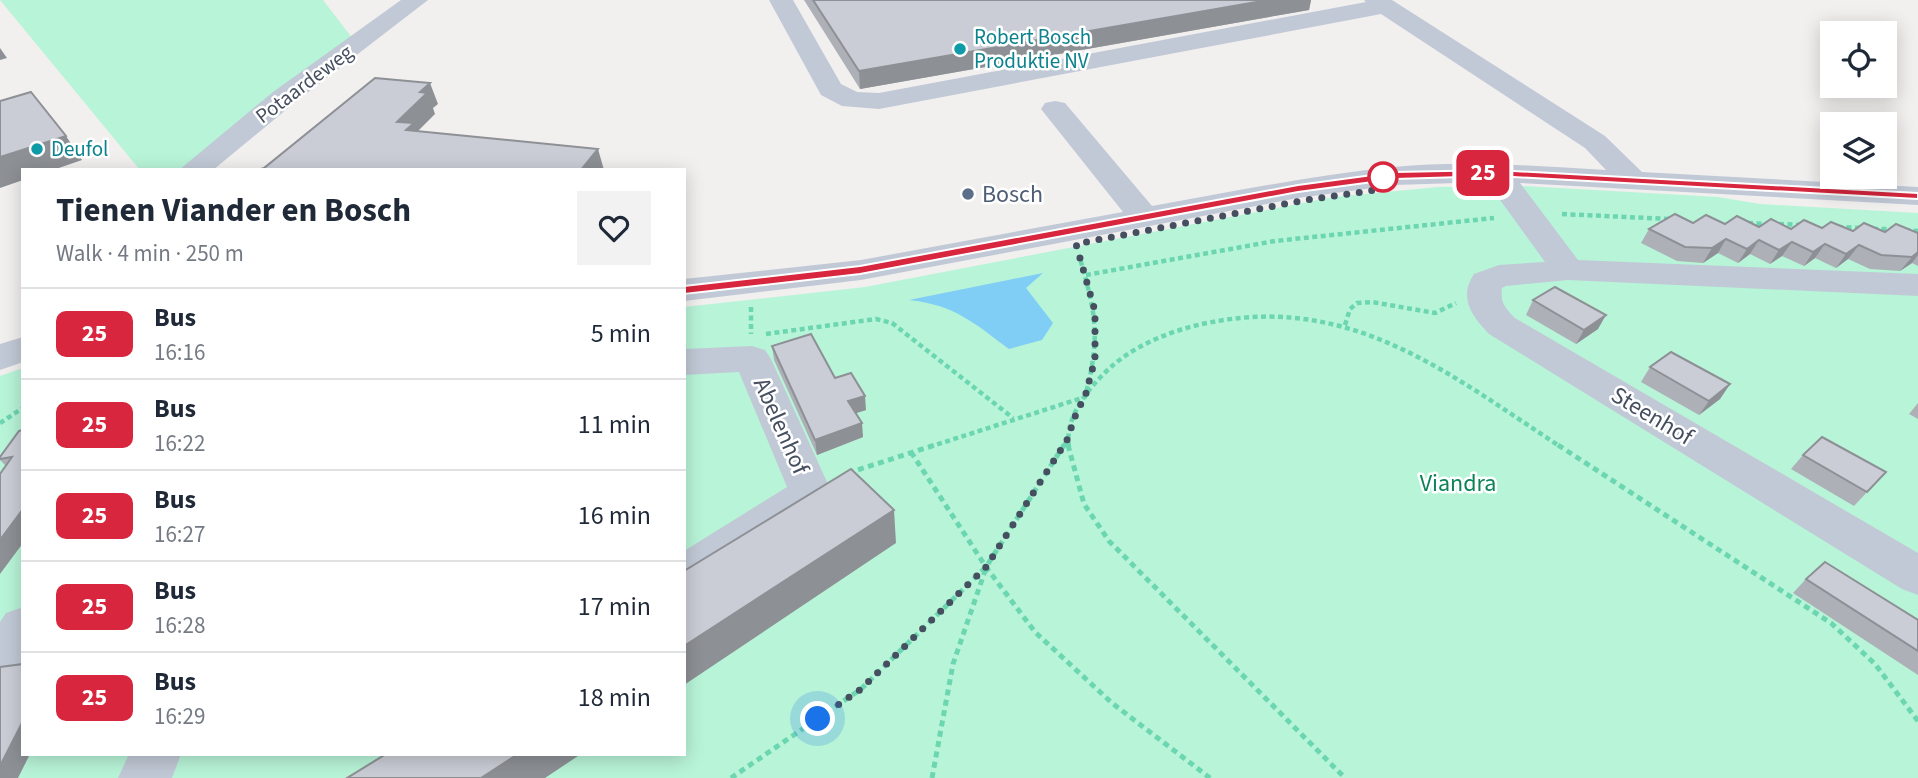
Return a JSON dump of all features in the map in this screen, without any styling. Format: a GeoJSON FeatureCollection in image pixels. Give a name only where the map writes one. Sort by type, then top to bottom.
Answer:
{"type":"FeatureCollection","features":[{"type":"Feature","properties":{"kind":"street","name":"Potaardeweg"},"geometry":{"type":"LineString","coordinates":[[196,168],[283,98],[415,0]]}},
{"type":"Feature","properties":{"kind":"street"},"geometry":{"type":"LineString","coordinates":[[781,0],[831,89],[852,100],[879,101],[1381,3],[1595,142],[1632,179]]}},
{"type":"Feature","properties":{"kind":"street"},"geometry":{"type":"LineString","coordinates":[[1055,109],[1145,218]]}},
{"type":"Feature","properties":{"kind":"street"},"geometry":{"type":"LineString","coordinates":[[1496,173],[1569,270]]}},
{"type":"Feature","properties":{"kind":"street"},"geometry":{"type":"LineString","coordinates":[[686,290],[873,268],[1341,182],[1395,176],[1496,173],[1918,196]]}},
{"type":"Feature","properties":{"kind":"street"},"geometry":{"type":"LineString","coordinates":[[1485,308],[1481,293],[1486,282],[1499,276],[1569,270],[1918,285]]}},
{"type":"Feature","properties":{"kind":"street","name":"Steenhof"},"geometry":{"type":"LineString","coordinates":[[1485,308],[1502,326],[1918,576]]}},
{"type":"Feature","properties":{"kind":"street"},"geometry":{"type":"LineString","coordinates":[[0,357],[21,350]]}},
{"type":"Feature","properties":{"kind":"street","name":"Abelenhof"},"geometry":{"type":"LineString","coordinates":[[686,362],[751,359],[811,493],[686,574]]}},
{"type":"Feature","properties":{"kind":"street"},"geometry":{"type":"LineString","coordinates":[[0,662],[21,630]]}},
{"type":"Feature","properties":{"kind":"street"},"geometry":{"type":"LineString","coordinates":[[145,778],[154,756]]}},
{"type":"Feature","properties":{"kind":"path"},"geometry":{"type":"LineString","coordinates":[[1086,275],[1275,241],[1527,215],[1672,219]]}},
{"type":"Feature","properties":{"kind":"path"},"geometry":{"type":"LineString","coordinates":[[1740,223],[1809,226]]}},
{"type":"Feature","properties":{"kind":"path"},"geometry":{"type":"LineString","coordinates":[[1836,227],[1918,231]]}},
{"type":"Feature","properties":{"kind":"path"},"geometry":{"type":"LineString","coordinates":[[1076,244],[1095,311],[1095,359],[1085,397]]}},
{"type":"Feature","properties":{"kind":"path"},"geometry":{"type":"LineString","coordinates":[[1345,325],[1350,309],[1357,303],[1435,313],[1454,303],[1485,308]]}},
{"type":"Feature","properties":{"kind":"path"},"geometry":{"type":"LineString","coordinates":[[751,307],[751,329]]}},
{"type":"Feature","properties":{"kind":"path"},"geometry":{"type":"LineString","coordinates":[[731,778],[861,689],[986,567],[1067,440],[1085,397],[1119,362],[1149,343],[1182,329],[1257,315],[1296,316],[1345,325],[1391,341],[1429,361],[1831,623],[1875,664],[1918,721]]}},
{"type":"Feature","properties":{"kind":"path"},"geometry":{"type":"LineString","coordinates":[[738,337],[876,319],[892,323],[1014,419]]}},
{"type":"Feature","properties":{"kind":"path"},"geometry":{"type":"LineString","coordinates":[[811,493],[836,477],[1085,397]]}},
{"type":"Feature","properties":{"kind":"path"},"geometry":{"type":"LineString","coordinates":[[0,423],[21,409]]}},
{"type":"Feature","properties":{"kind":"path"},"geometry":{"type":"LineString","coordinates":[[1067,440],[1072,454],[1072,473],[1082,503],[1100,533],[1345,778]]}},
{"type":"Feature","properties":{"kind":"path"},"geometry":{"type":"LineString","coordinates":[[911,452],[986,567],[1035,632],[1112,703],[1210,778]]}},
{"type":"Feature","properties":{"kind":"path"},"geometry":{"type":"LineString","coordinates":[[932,778],[953,664],[986,567]]}},
{"type":"Feature","properties":{"kind":"green space"},"geometry":{"type":"Polygon","coordinates":[[[0,0],[323,0],[353,39],[191,168],[138,168],[0,0]]]}},
{"type":"Feature","properties":{"kind":"green space","name":"Viandra"},"geometry":{"type":"Polygon","coordinates":[[[1524,186],[1718,197],[1760,204],[1918,213],[1918,778],[0,778],[0,376],[21,369],[21,756],[686,756],[686,307],[865,287],[1334,197],[1438,187],[1524,186]]]}},
{"type":"Feature","properties":{"kind":"water"},"geometry":{"type":"Polygon","coordinates":[[[1043,273],[1026,288],[1053,323],[1042,340],[1009,349],[974,323],[952,311],[909,300],[1043,273]]]}},
{"type":"Feature","properties":{"kind":"building","name":"Robert Bosch Produktie NV"},"geometry":{"type":"Polygon","coordinates":[[[813,0],[1268,0],[859,71],[813,0]]]}},
{"type":"Feature","properties":{"kind":"building"},"geometry":{"type":"Polygon","coordinates":[[[375,78],[430,83],[420,92],[427,93],[397,122],[414,123],[406,130],[598,149],[583,168],[264,168],[375,78]]]}},
{"type":"Feature","properties":{"kind":"building"},"geometry":{"type":"Polygon","coordinates":[[[31,92],[66,136],[0,157],[0,101],[31,92]]]}},
{"type":"Feature","properties":{"kind":"building"},"geometry":{"type":"Polygon","coordinates":[[[1675,214],[1693,223],[1706,215],[1725,224],[1737,216],[1759,227],[1771,219],[1791,229],[1804,220],[1822,228],[1831,222],[1853,231],[1864,223],[1885,232],[1896,224],[1918,233],[1918,252],[1912,257],[1881,255],[1859,245],[1846,254],[1825,244],[1813,252],[1792,242],[1779,250],[1759,240],[1747,249],[1726,239],[1712,248],[1685,247],[1649,229],[1675,214]]]}},
{"type":"Feature","properties":{"kind":"building"},"geometry":{"type":"Polygon","coordinates":[[[1555,287],[1606,315],[1584,330],[1533,300],[1555,287]]]}},
{"type":"Feature","properties":{"kind":"building"},"geometry":{"type":"Polygon","coordinates":[[[811,334],[835,378],[851,373],[865,396],[848,401],[862,423],[815,440],[772,346],[811,334]]]}},
{"type":"Feature","properties":{"kind":"building"},"geometry":{"type":"Polygon","coordinates":[[[1671,352],[1730,384],[1709,401],[1650,367],[1671,352]]]}},
{"type":"Feature","properties":{"kind":"building"},"geometry":{"type":"Polygon","coordinates":[[[19,431],[21,512],[0,540],[0,474],[12,457],[0,457],[19,431]]]}},
{"type":"Feature","properties":{"kind":"building"},"geometry":{"type":"Polygon","coordinates":[[[1822,437],[1886,472],[1867,492],[1803,455],[1822,437]]]}},
{"type":"Feature","properties":{"kind":"building"},"geometry":{"type":"Polygon","coordinates":[[[851,469],[894,510],[686,645],[686,570],[851,469]]]}},
{"type":"Feature","properties":{"kind":"building"},"geometry":{"type":"Polygon","coordinates":[[[1825,562],[1918,620],[1918,651],[1806,579],[1825,562]]]}},
{"type":"Feature","properties":{"kind":"building"},"geometry":{"type":"Polygon","coordinates":[[[21,664],[21,725],[0,766],[0,667],[21,664]]]}},
{"type":"Feature","properties":{"kind":"building"},"geometry":{"type":"Polygon","coordinates":[[[383,756],[515,756],[481,778],[347,778],[383,756]]]}},
{"type":"Feature","properties":{"kind":"bus line","name":"25"},"geometry":{"type":"LineString","coordinates":[[686,290],[910,262],[1298,189],[1395,176],[1496,173],[1918,196]]}},
{"type":"Feature","properties":{"kind":"place","name":"Robert Bosch Produktie NV"},"geometry":{"type":"Point","coordinates":[960,49]}},
{"type":"Feature","properties":{"kind":"place","name":"Deufol"},"geometry":{"type":"Point","coordinates":[37,149]}},
{"type":"Feature","properties":{"kind":"place","name":"Bosch"},"geometry":{"type":"Point","coordinates":[968,194]}},
{"type":"Feature","properties":{"kind":"route"},"geometry":{"type":"LineString","coordinates":[[818,719],[861,689],[986,567],[1067,440],[1085,397],[1095,359],[1095,311],[1076,244],[1306,200],[1383,189],[1383,177]]}}]}
